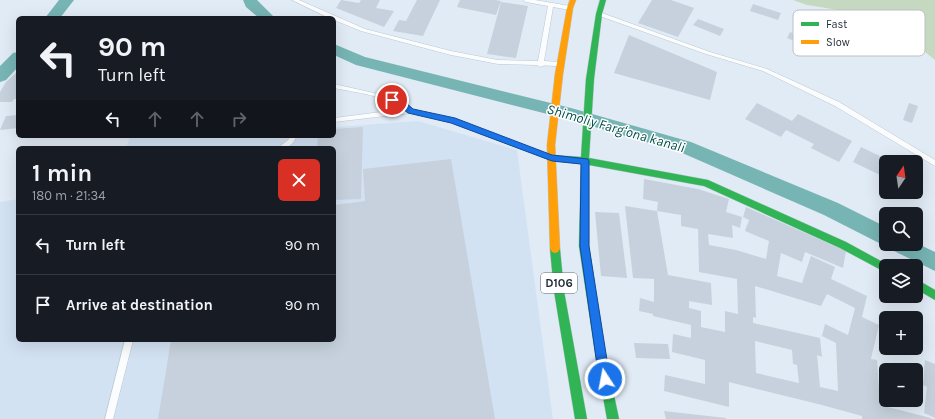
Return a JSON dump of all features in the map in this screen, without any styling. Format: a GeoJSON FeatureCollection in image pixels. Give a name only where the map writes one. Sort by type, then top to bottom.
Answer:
{"type":"FeatureCollection","features":[{"type":"Feature","properties":{"kind":"main road","name":"D106"},"geometry":{"type":"LineString","coordinates":[[603,0],[599,14],[590,79],[585,149],[584,246],[600,352],[613,419]]}},
{"type":"Feature","properties":{"kind":"main road","name":"D106"},"geometry":{"type":"LineString","coordinates":[[572,4],[559,74],[551,145],[555,244],[559,291],[581,419]]}},
{"type":"Feature","properties":{"kind":"main road"},"geometry":{"type":"LineString","coordinates":[[552,158],[585,161],[705,184],[759,206],[879,264]]}},
{"type":"Feature","properties":{"kind":"main road"},"geometry":{"type":"LineString","coordinates":[[923,288],[935,295]]}},
{"type":"Feature","properties":{"kind":"lane"},"geometry":{"type":"LineString","coordinates":[[295,0],[330,16]]}},
{"type":"Feature","properties":{"kind":"lane"},"geometry":{"type":"LineString","coordinates":[[526,0],[551,5],[572,4]]}},
{"type":"Feature","properties":{"kind":"lane"},"geometry":{"type":"LineString","coordinates":[[540,65],[551,5]]}},
{"type":"Feature","properties":{"kind":"lane"},"geometry":{"type":"LineString","coordinates":[[599,14],[708,53],[765,70],[837,104],[935,163]]}},
{"type":"Feature","properties":{"kind":"lane"},"geometry":{"type":"LineString","coordinates":[[336,19],[363,30],[451,53],[498,62],[540,65],[561,64]]}},
{"type":"Feature","properties":{"kind":"lane"},"geometry":{"type":"LineString","coordinates":[[336,86],[392,100],[402,104],[411,111]]}},
{"type":"Feature","properties":{"kind":"lane"},"geometry":{"type":"LineString","coordinates":[[336,120],[411,111],[453,121],[552,158]]}},
{"type":"Feature","properties":{"kind":"lane"},"geometry":{"type":"LineString","coordinates":[[284,146],[293,138]]}},
{"type":"Feature","properties":{"kind":"lane"},"geometry":{"type":"LineString","coordinates":[[109,419],[128,342]]}},
{"type":"Feature","properties":{"kind":"shaded area"},"geometry":{"type":"Polygon","coordinates":[[[418,121],[517,150],[553,419],[0,419],[0,202],[16,199],[16,342],[336,342],[336,146],[127,146],[129,138],[336,138],[336,127],[418,121]]]}},
{"type":"Feature","properties":{"kind":"green space"},"geometry":{"type":"Polygon","coordinates":[[[793,0],[935,0],[935,60],[925,52],[925,10],[838,10],[807,5],[793,0]]]}},
{"type":"Feature","properties":{"kind":"building"},"geometry":{"type":"Polygon","coordinates":[[[341,0],[359,3],[361,0],[380,0],[376,8],[394,11],[384,27],[336,8],[341,0]]]}},
{"type":"Feature","properties":{"kind":"building"},"geometry":{"type":"Polygon","coordinates":[[[417,0],[440,0],[423,36],[393,31],[399,20],[406,21],[417,0]]]}},
{"type":"Feature","properties":{"kind":"building"},"geometry":{"type":"Polygon","coordinates":[[[460,0],[501,1],[496,15],[457,7],[460,0]]]}},
{"type":"Feature","properties":{"kind":"building"},"geometry":{"type":"Polygon","coordinates":[[[652,0],[671,0],[694,8],[678,37],[638,23],[652,0]]]}},
{"type":"Feature","properties":{"kind":"building"},"geometry":{"type":"Polygon","coordinates":[[[501,2],[528,6],[516,58],[487,54],[501,2]]]}},
{"type":"Feature","properties":{"kind":"building"},"geometry":{"type":"Polygon","coordinates":[[[753,4],[781,13],[778,20],[750,11],[753,4]]]}},
{"type":"Feature","properties":{"kind":"building"},"geometry":{"type":"Polygon","coordinates":[[[698,19],[724,29],[720,36],[693,25],[698,19]]]}},
{"type":"Feature","properties":{"kind":"building"},"geometry":{"type":"Polygon","coordinates":[[[790,32],[793,33],[793,40],[787,38],[790,32]]]}},
{"type":"Feature","properties":{"kind":"building"},"geometry":{"type":"Polygon","coordinates":[[[629,35],[717,72],[710,100],[614,73],[629,35]]]}},
{"type":"Feature","properties":{"kind":"building"},"geometry":{"type":"Polygon","coordinates":[[[16,73],[16,99],[12,102],[0,102],[0,92],[6,82],[16,73]]]}},
{"type":"Feature","properties":{"kind":"building"},"geometry":{"type":"Polygon","coordinates":[[[757,103],[792,121],[798,114],[852,141],[839,162],[811,148],[814,144],[786,130],[781,137],[745,119],[757,103]]]}},
{"type":"Feature","properties":{"kind":"building"},"geometry":{"type":"Polygon","coordinates":[[[909,103],[918,106],[912,123],[903,120],[909,103]]]}},
{"type":"Feature","properties":{"kind":"building"},"geometry":{"type":"Polygon","coordinates":[[[16,115],[16,128],[0,130],[6,116],[16,115]]]}},
{"type":"Feature","properties":{"kind":"building"},"geometry":{"type":"Polygon","coordinates":[[[363,127],[361,199],[336,200],[336,146],[317,146],[318,138],[336,138],[336,129],[363,127]]]}},
{"type":"Feature","properties":{"kind":"building"},"geometry":{"type":"Polygon","coordinates":[[[861,147],[879,156],[879,175],[853,162],[861,147]]]}},
{"type":"Feature","properties":{"kind":"building"},"geometry":{"type":"Polygon","coordinates":[[[451,159],[495,419],[158,419],[171,342],[336,342],[336,205],[365,201],[363,169],[451,159]]]}},
{"type":"Feature","properties":{"kind":"building"},"geometry":{"type":"Polygon","coordinates":[[[644,179],[698,189],[729,199],[726,212],[742,217],[740,228],[732,225],[733,238],[708,234],[709,245],[736,250],[766,259],[769,241],[745,231],[749,220],[743,217],[746,207],[846,251],[843,268],[805,252],[802,262],[781,253],[777,276],[802,283],[811,256],[835,267],[831,279],[867,296],[862,317],[879,325],[871,359],[877,360],[879,407],[888,407],[932,419],[862,419],[862,416],[729,382],[729,407],[664,391],[665,375],[705,384],[705,360],[672,352],[673,334],[691,338],[691,325],[639,311],[640,298],[654,302],[654,279],[633,278],[625,206],[657,211],[658,202],[643,199],[644,179]],[[657,211],[668,275],[711,283],[712,305],[689,301],[689,308],[701,311],[701,327],[725,332],[725,311],[738,314],[737,279],[699,272],[698,229],[681,226],[681,215],[657,211]],[[755,286],[756,318],[753,317],[753,323],[820,338],[822,357],[817,355],[820,387],[838,391],[836,343],[822,336],[825,324],[848,335],[855,308],[827,294],[821,306],[755,286]],[[755,341],[756,373],[799,383],[797,365],[793,364],[792,350],[755,341]]]}},
{"type":"Feature","properties":{"kind":"building"},"geometry":{"type":"Polygon","coordinates":[[[595,212],[619,213],[627,278],[601,276],[595,212]]]}},
{"type":"Feature","properties":{"kind":"building"},"geometry":{"type":"Polygon","coordinates":[[[634,343],[668,344],[670,359],[636,358],[634,343]]]}},
{"type":"Feature","properties":{"kind":"building"},"geometry":{"type":"Polygon","coordinates":[[[925,360],[935,364],[935,418],[924,413],[927,387],[923,385],[925,360]]]}},
{"type":"Feature","properties":{"kind":"building"},"geometry":{"type":"Polygon","coordinates":[[[664,411],[726,418],[726,419],[666,419],[664,411]]]}},
{"type":"Feature","properties":{"kind":"waterway"},"geometry":{"type":"LineString","coordinates":[[54,16],[67,0]]}},
{"type":"Feature","properties":{"kind":"waterway","name":"Shimoliy Fargʻona kanali"},"geometry":{"type":"LineString","coordinates":[[250,0],[251,4],[266,16]]}},
{"type":"Feature","properties":{"kind":"waterway","name":"Shimoliy Fargʻona kanali"},"geometry":{"type":"LineString","coordinates":[[336,50],[361,61],[571,114],[685,147],[831,209],[879,233]]}},
{"type":"Feature","properties":{"kind":"waterway"},"geometry":{"type":"LineString","coordinates":[[0,76],[16,59]]}},
{"type":"Feature","properties":{"kind":"waterway","name":"Shimoliy Fargʻona kanali"},"geometry":{"type":"LineString","coordinates":[[913,251],[935,262]]}},
{"type":"Feature","properties":{"kind":"traffic: fast"},"geometry":{"type":"LineString","coordinates":[[603,0],[599,14],[590,79],[585,149],[584,246],[600,352],[613,419]]}},
{"type":"Feature","properties":{"kind":"traffic: fast"},"geometry":{"type":"LineString","coordinates":[[552,158],[585,161],[705,183],[843,245],[879,264]]}},
{"type":"Feature","properties":{"kind":"traffic: fast"},"geometry":{"type":"LineString","coordinates":[[555,249],[559,291],[581,419]]}},
{"type":"Feature","properties":{"kind":"traffic: fast"},"geometry":{"type":"LineString","coordinates":[[923,288],[935,295]]}},
{"type":"Feature","properties":{"kind":"traffic: slow"},"geometry":{"type":"LineString","coordinates":[[555,249],[551,145],[559,74],[570,8],[573,0]]}},
{"type":"Feature","properties":{"kind":"route"},"geometry":{"type":"LineString","coordinates":[[392,100],[402,104],[411,111],[453,121],[552,158],[585,161],[584,246],[593,311],[605,379]]}}]}
